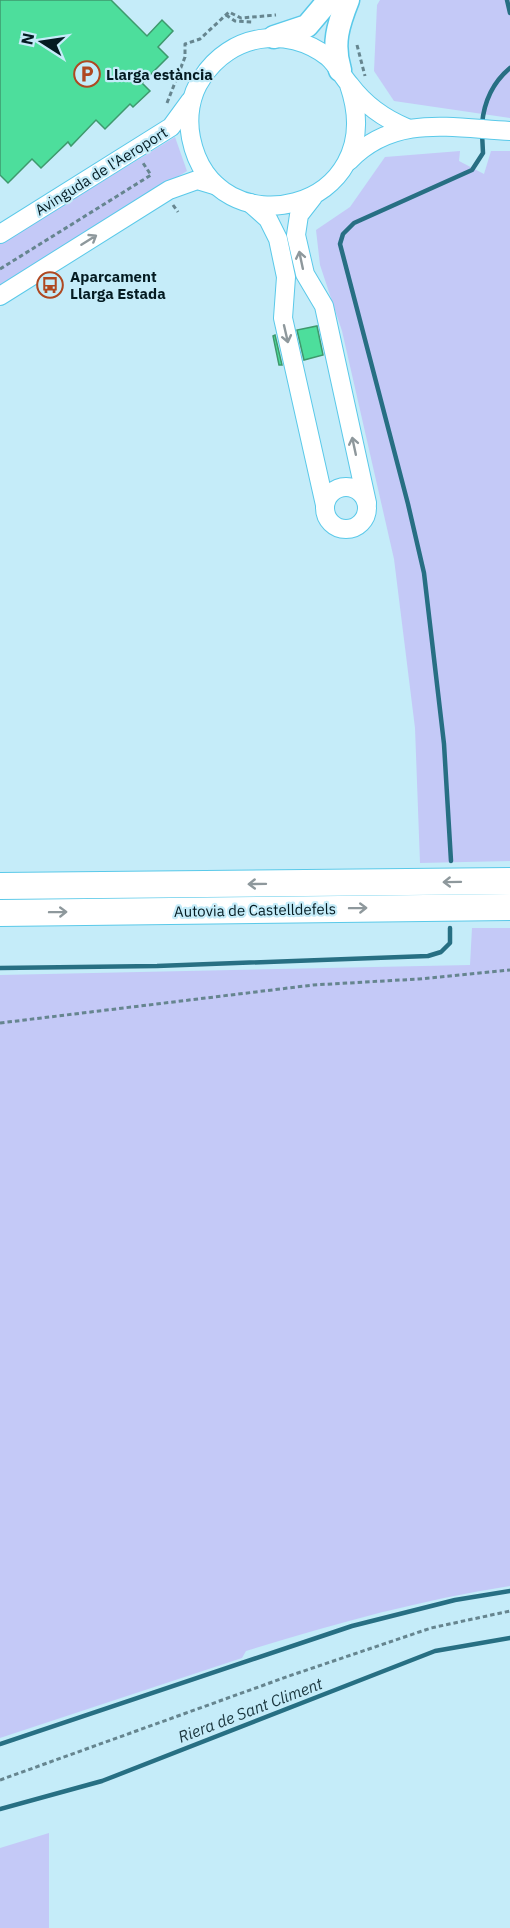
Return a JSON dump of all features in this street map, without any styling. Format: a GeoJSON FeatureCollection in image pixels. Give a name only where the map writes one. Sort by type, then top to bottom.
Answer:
{"type":"FeatureCollection","features":[{"type":"Feature","properties":{"kind":"highway","name":"Autovia de Castelldefels"},"geometry":{"type":"LineString","coordinates":[[0,886],[510,881]]}},
{"type":"Feature","properties":{"kind":"highway","name":"Autovia de Castelldefels"},"geometry":{"type":"LineString","coordinates":[[0,913],[510,907]]}},
{"type":"Feature","properties":{"kind":"main road"},"geometry":{"type":"LineString","coordinates":[[274,37],[307,26],[329,0]]}},
{"type":"Feature","properties":{"kind":"main road"},"geometry":{"type":"LineString","coordinates":[[348,0],[336,34],[335,46],[352,78]]}},
{"type":"Feature","properties":{"kind":"street"},"geometry":{"type":"LineString","coordinates":[[221,188],[207,175],[192,146],[189,114],[193,97],[207,68],[219,56],[250,40],[274,37],[298,41],[315,48],[352,78],[377,112],[407,128]]}},
{"type":"Feature","properties":{"kind":"street"},"geometry":{"type":"LineString","coordinates":[[346,164],[357,135],[352,78]]}},
{"type":"Feature","properties":{"kind":"street","name":"Avinguda de l'Aeroport"},"geometry":{"type":"LineString","coordinates":[[0,234],[171,127],[193,97]]}},
{"type":"Feature","properties":{"kind":"street"},"geometry":{"type":"LineString","coordinates":[[250,203],[283,206],[315,195],[328,186],[346,164],[375,138],[407,128],[510,131]]}},
{"type":"Feature","properties":{"kind":"street"},"geometry":{"type":"LineString","coordinates":[[0,296],[169,190],[197,180],[221,188],[250,203],[268,219],[278,239],[286,277],[283,318],[329,521],[335,526],[346,529],[358,526],[363,520],[367,503],[324,306],[305,274],[296,235],[299,215],[315,195]]}},
{"type":"Feature","properties":{"kind":"street"},"geometry":{"type":"LineString","coordinates":[[325,505],[331,494],[346,487],[358,491],[367,503]]}},
{"type":"Feature","properties":{"kind":"path"},"geometry":{"type":"LineString","coordinates":[[164,109],[185,57],[185,44],[200,39],[229,12],[240,18],[284,15]]}},
{"type":"Feature","properties":{"kind":"path"},"geometry":{"type":"LineString","coordinates":[[352,78],[359,60],[357,35]]}},
{"type":"Feature","properties":{"kind":"path"},"geometry":{"type":"LineString","coordinates":[[0,269],[151,175],[140,158]]}},
{"type":"Feature","properties":{"kind":"path"},"geometry":{"type":"LineString","coordinates":[[0,1023],[313,985],[419,979],[510,970]]}},
{"type":"Feature","properties":{"kind":"path"},"geometry":{"type":"LineString","coordinates":[[0,1780],[289,1676],[431,1628],[510,1611]]}},
{"type":"Feature","properties":{"kind":"shaded area"},"geometry":{"type":"Polygon","coordinates":[[[380,0],[510,0],[510,118],[394,101],[374,71],[377,5],[380,0]]]}},
{"type":"Feature","properties":{"kind":"shaded area"},"geometry":{"type":"Polygon","coordinates":[[[175,137],[187,171],[0,287],[0,244],[175,137]]]}},
{"type":"Feature","properties":{"kind":"shaded area"},"geometry":{"type":"Polygon","coordinates":[[[460,151],[459,161],[484,174],[491,151],[510,151],[510,861],[420,863],[415,728],[394,559],[342,331],[320,265],[316,230],[350,207],[385,157],[460,151]]]}},
{"type":"Feature","properties":{"kind":"shaded area"},"geometry":{"type":"Polygon","coordinates":[[[472,928],[510,928],[510,1586],[410,1606],[279,1641],[246,1651],[242,1658],[0,1738],[0,975],[470,965],[472,928]]]}},
{"type":"Feature","properties":{"kind":"shaded area"},"geometry":{"type":"Polygon","coordinates":[[[49,1833],[49,1928],[0,1928],[0,1848],[49,1833]]]}},
{"type":"Feature","properties":{"kind":"building","name":"Llarga estància"},"geometry":{"type":"Polygon","coordinates":[[[0,0],[111,0],[147,36],[162,20],[173,31],[158,47],[168,57],[142,83],[150,91],[133,107],[130,104],[105,129],[96,120],[71,146],[68,142],[41,168],[32,159],[8,183],[0,175],[0,0]]]}},
{"type":"Feature","properties":{"kind":"building"},"geometry":{"type":"Polygon","coordinates":[[[317,326],[323,355],[304,360],[297,330],[317,326]]]}},
{"type":"Feature","properties":{"kind":"building"},"geometry":{"type":"Polygon","coordinates":[[[275,335],[282,365],[279,365],[273,336],[275,335]]]}},
{"type":"Feature","properties":{"kind":"waterway"},"geometry":{"type":"LineString","coordinates":[[507,0],[510,13]]}},
{"type":"Feature","properties":{"kind":"waterway"},"geometry":{"type":"LineString","coordinates":[[482,124],[490,93],[498,80],[510,68]]}},
{"type":"Feature","properties":{"kind":"waterway"},"geometry":{"type":"LineString","coordinates":[[451,861],[444,744],[424,573],[340,244],[343,234],[354,223],[472,170],[483,153],[482,133]]}},
{"type":"Feature","properties":{"kind":"waterway"},"geometry":{"type":"LineString","coordinates":[[0,968],[157,966],[428,956],[441,952],[450,943],[450,928]]}},
{"type":"Feature","properties":{"kind":"waterway"},"geometry":{"type":"LineString","coordinates":[[0,1744],[352,1626],[455,1600],[510,1591]]}},
{"type":"Feature","properties":{"kind":"waterway","name":"Riera de Sant Climent"},"geometry":{"type":"LineString","coordinates":[[0,1809],[102,1781],[435,1651],[510,1638]]}},
{"type":"Feature","properties":{"kind":"place","name":"Llarga estància"},"geometry":{"type":"Point","coordinates":[87,74]}},
{"type":"Feature","properties":{"kind":"place","name":"Aparcament Llarga Estada"},"geometry":{"type":"Point","coordinates":[50,285]}}]}
